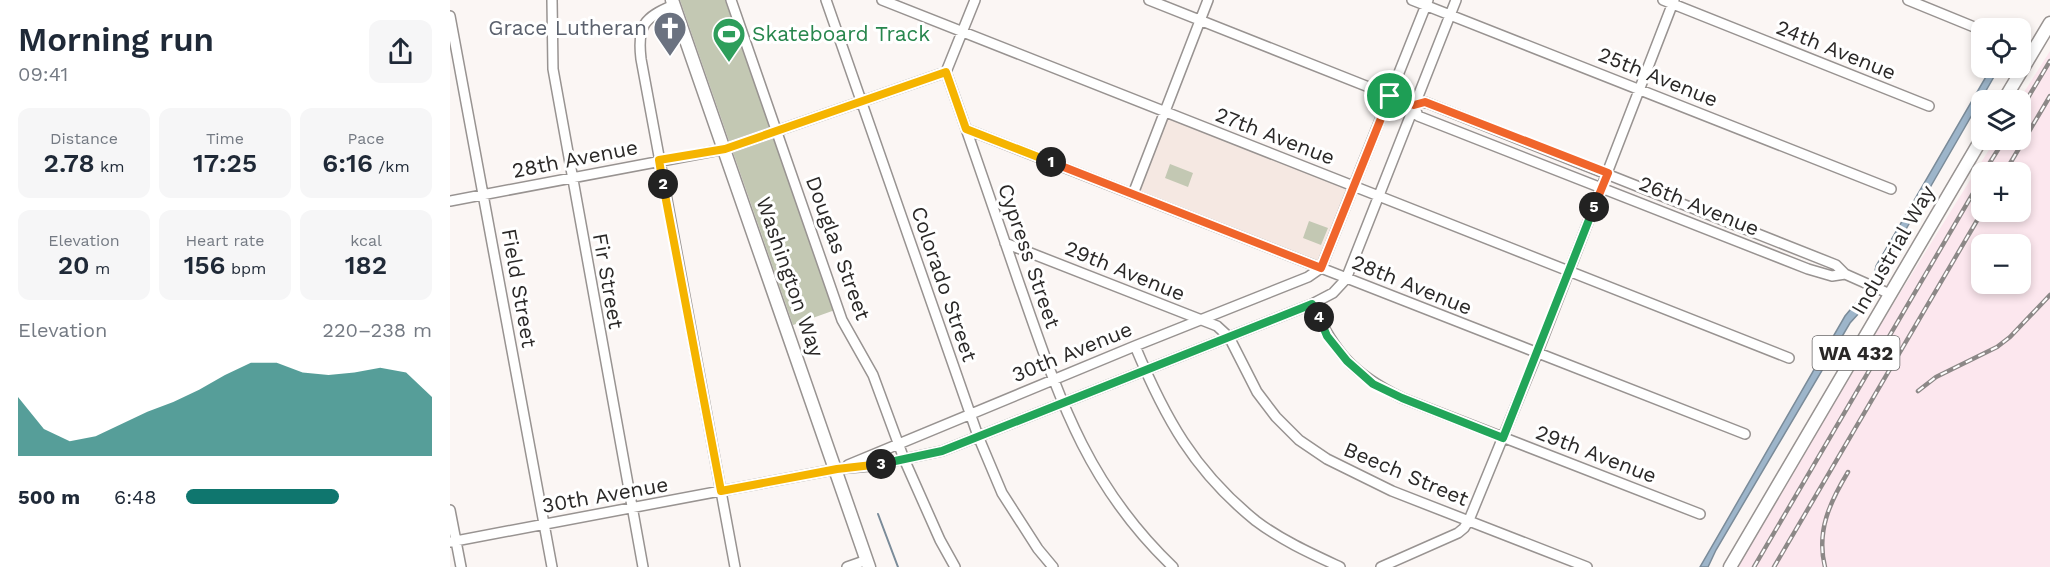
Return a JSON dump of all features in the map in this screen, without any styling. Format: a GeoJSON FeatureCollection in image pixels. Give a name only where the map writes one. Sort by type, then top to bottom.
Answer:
{"type":"FeatureCollection","features":[{"type":"Feature","properties":{"kind":"main road","name":"Washington Way"},"geometry":{"type":"LineString","coordinates":[[673,3],[868,563]]}},
{"type":"Feature","properties":{"kind":"main road"},"geometry":{"type":"LineString","coordinates":[[2010,90],[2050,23]]}},
{"type":"Feature","properties":{"kind":"main road","name":"Industrial Way"},"geometry":{"type":"LineString","coordinates":[[1730,567],[1975,150]]}},
{"type":"Feature","properties":{"kind":"street","name":"Fir Street"},"geometry":{"type":"LineString","coordinates":[[552,0],[553,69],[643,567]]}},
{"type":"Feature","properties":{"kind":"street","name":"Douglas Street"},"geometry":{"type":"LineString","coordinates":[[731,0],[842,320],[873,375],[904,459],[940,540],[955,567]]}},
{"type":"Feature","properties":{"kind":"street","name":"Colorado Street"},"geometry":{"type":"LineString","coordinates":[[826,0],[978,436],[1002,493],[1038,549],[1053,567]]}},
{"type":"Feature","properties":{"kind":"street","name":"27th Avenue"},"geometry":{"type":"LineString","coordinates":[[882,0],[1789,358]]}},
{"type":"Feature","properties":{"kind":"street"},"geometry":{"type":"LineString","coordinates":[[946,72],[975,0]]}},
{"type":"Feature","properties":{"kind":"street","name":"26th Avenue"},"geometry":{"type":"LineString","coordinates":[[1149,0],[1390,96],[1414,105],[1425,102],[1608,173],[1836,265],[1845,274],[1890,294]]}},
{"type":"Feature","properties":{"kind":"street"},"geometry":{"type":"LineString","coordinates":[[1133,194],[1208,0]]}},
{"type":"Feature","properties":{"kind":"street","name":"25th Avenue"},"geometry":{"type":"LineString","coordinates":[[1412,0],[1427,3],[1450,15],[1891,189]]}},
{"type":"Feature","properties":{"kind":"street"},"geometry":{"type":"LineString","coordinates":[[1346,279],[1456,0]]}},
{"type":"Feature","properties":{"kind":"street"},"geometry":{"type":"LineString","coordinates":[[1908,0],[1971,26]]}},
{"type":"Feature","properties":{"kind":"street"},"geometry":{"type":"LineString","coordinates":[[1381,567],[1458,533],[1469,520],[1608,173],[1670,1]]}},
{"type":"Feature","properties":{"kind":"street","name":"24th Avenue"},"geometry":{"type":"LineString","coordinates":[[1670,1],[1929,106]]}},
{"type":"Feature","properties":{"kind":"street"},"geometry":{"type":"LineString","coordinates":[[673,3],[648,18],[640,37],[640,59],[735,567]]}},
{"type":"Feature","properties":{"kind":"street"},"geometry":{"type":"LineString","coordinates":[[1321,268],[1427,3]]}},
{"type":"Feature","properties":{"kind":"street","name":"Field Street"},"geometry":{"type":"LineString","coordinates":[[450,16],[552,567]]}},
{"type":"Feature","properties":{"kind":"street","name":"28th Avenue"},"geometry":{"type":"LineString","coordinates":[[450,201],[725,149],[946,72]]}},
{"type":"Feature","properties":{"kind":"street","name":"Cypress Street"},"geometry":{"type":"LineString","coordinates":[[946,72],[1053,380],[1081,446],[1126,517],[1173,567]]}},
{"type":"Feature","properties":{"kind":"street","name":"26th Avenue"},"geometry":{"type":"LineString","coordinates":[[1414,105],[1418,116],[1808,269],[1832,276],[1845,274]]}},
{"type":"Feature","properties":{"kind":"street","name":"28th Avenue"},"geometry":{"type":"LineString","coordinates":[[966,129],[1745,434]]}},
{"type":"Feature","properties":{"kind":"street","name":"29th Avenue"},"geometry":{"type":"LineString","coordinates":[[1005,243],[1217,326],[1229,337]]}},
{"type":"Feature","properties":{"kind":"street","name":"30th Avenue"},"geometry":{"type":"LineString","coordinates":[[837,469],[1135,346],[1308,278],[1321,268]]}},
{"type":"Feature","properties":{"kind":"street","name":"30th Avenue"},"geometry":{"type":"LineString","coordinates":[[453,541],[837,469],[871,466],[942,451],[1312,304],[1333,293],[1346,279]]}},
{"type":"Feature","properties":{"kind":"street","name":"29th Avenue"},"geometry":{"type":"LineString","coordinates":[[1312,304],[1327,336],[1347,361],[1373,384],[1402,398],[1700,514]]}},
{"type":"Feature","properties":{"kind":"street","name":"Beech Street"},"geometry":{"type":"LineString","coordinates":[[1229,337],[1257,392],[1276,417],[1299,440],[1327,459],[1356,475],[1587,567]]}},
{"type":"Feature","properties":{"kind":"street"},"geometry":{"type":"LineString","coordinates":[[1135,346],[1158,400],[1198,465],[1257,521],[1340,567]]}},
{"type":"Feature","properties":{"kind":"street"},"geometry":{"type":"LineString","coordinates":[[450,510],[453,541],[461,567]]}},
{"type":"Feature","properties":{"kind":"street"},"geometry":{"type":"LineString","coordinates":[[847,567],[868,563]]}},
{"type":"Feature","properties":{"kind":"shaded area"},"geometry":{"type":"Polygon","coordinates":[[[2050,51],[2050,567],[1730,567],[1971,179],[1971,222],[2031,222],[2031,162],[1981,162],[1989,150],[2031,150],[2031,90],[2025,90],[2050,51]]]}},
{"type":"Feature","properties":{"kind":"shaded area"},"geometry":{"type":"Polygon","coordinates":[[[1168,117],[1348,189],[1318,264],[1138,192],[1168,117]]]}},
{"type":"Feature","properties":{"kind":"green space"},"geometry":{"type":"Polygon","coordinates":[[[680,0],[725,0],[835,310],[793,325],[680,0]]]}},
{"type":"Feature","properties":{"kind":"green space"},"geometry":{"type":"Polygon","coordinates":[[[1170,164],[1193,173],[1188,187],[1165,178],[1170,164]]]}},
{"type":"Feature","properties":{"kind":"green space"},"geometry":{"type":"Polygon","coordinates":[[[1309,221],[1328,228],[1321,245],[1303,238],[1309,221]]]}},
{"type":"Feature","properties":{"kind":"water"},"geometry":{"type":"Polygon","coordinates":[[[1985,78],[1993,78],[1986,90],[1978,90],[1985,78]]]}},
{"type":"Feature","properties":{"kind":"water"},"geometry":{"type":"Polygon","coordinates":[[[1971,102],[1971,117],[1883,273],[1877,276],[1876,266],[1971,102]]]}},
{"type":"Feature","properties":{"kind":"water"},"geometry":{"type":"Polygon","coordinates":[[[1864,296],[1861,311],[1850,323],[1708,567],[1700,567],[1845,316],[1864,296]]]}},
{"type":"Feature","properties":{"kind":"waterway"},"geometry":{"type":"LineString","coordinates":[[878,514],[898,567]]}},
{"type":"Feature","properties":{"kind":"railway"},"geometry":{"type":"LineString","coordinates":[[2031,93],[2050,61]]}},
{"type":"Feature","properties":{"kind":"railway"},"geometry":{"type":"LineString","coordinates":[[2011,162],[2050,96]]}},
{"type":"Feature","properties":{"kind":"railway"},"geometry":{"type":"LineString","coordinates":[[1990,162],[1998,150]]}},
{"type":"Feature","properties":{"kind":"railway"},"geometry":{"type":"LineString","coordinates":[[1754,567],[1971,197]]}},
{"type":"Feature","properties":{"kind":"railway"},"geometry":{"type":"LineString","coordinates":[[1774,567],[1976,222]]}},
{"type":"Feature","properties":{"kind":"railway"},"geometry":{"type":"LineString","coordinates":[[1918,391],[1936,377],[1997,347],[2010,337],[2050,295]]}},
{"type":"Feature","properties":{"kind":"railway"},"geometry":{"type":"LineString","coordinates":[[1825,567],[1822,541],[1826,517],[1848,472]]}},
{"type":"Feature","properties":{"kind":"place","name":"Grace Lutheran"},"geometry":{"type":"Point","coordinates":[670,57]}},
{"type":"Feature","properties":{"kind":"place","name":"Skateboard Track"},"geometry":{"type":"Point","coordinates":[729,63]}},
{"type":"Feature","properties":{"kind":"route"},"geometry":{"type":"LineString","coordinates":[[946,72],[966,129],[1321,268],[1390,96],[1414,105],[1425,102],[1608,173],[1503,438],[1402,398],[1373,384],[1347,361],[1327,336],[1312,304],[942,451],[871,466],[837,469],[721,491],[659,160],[725,149],[946,72]]}}]}
